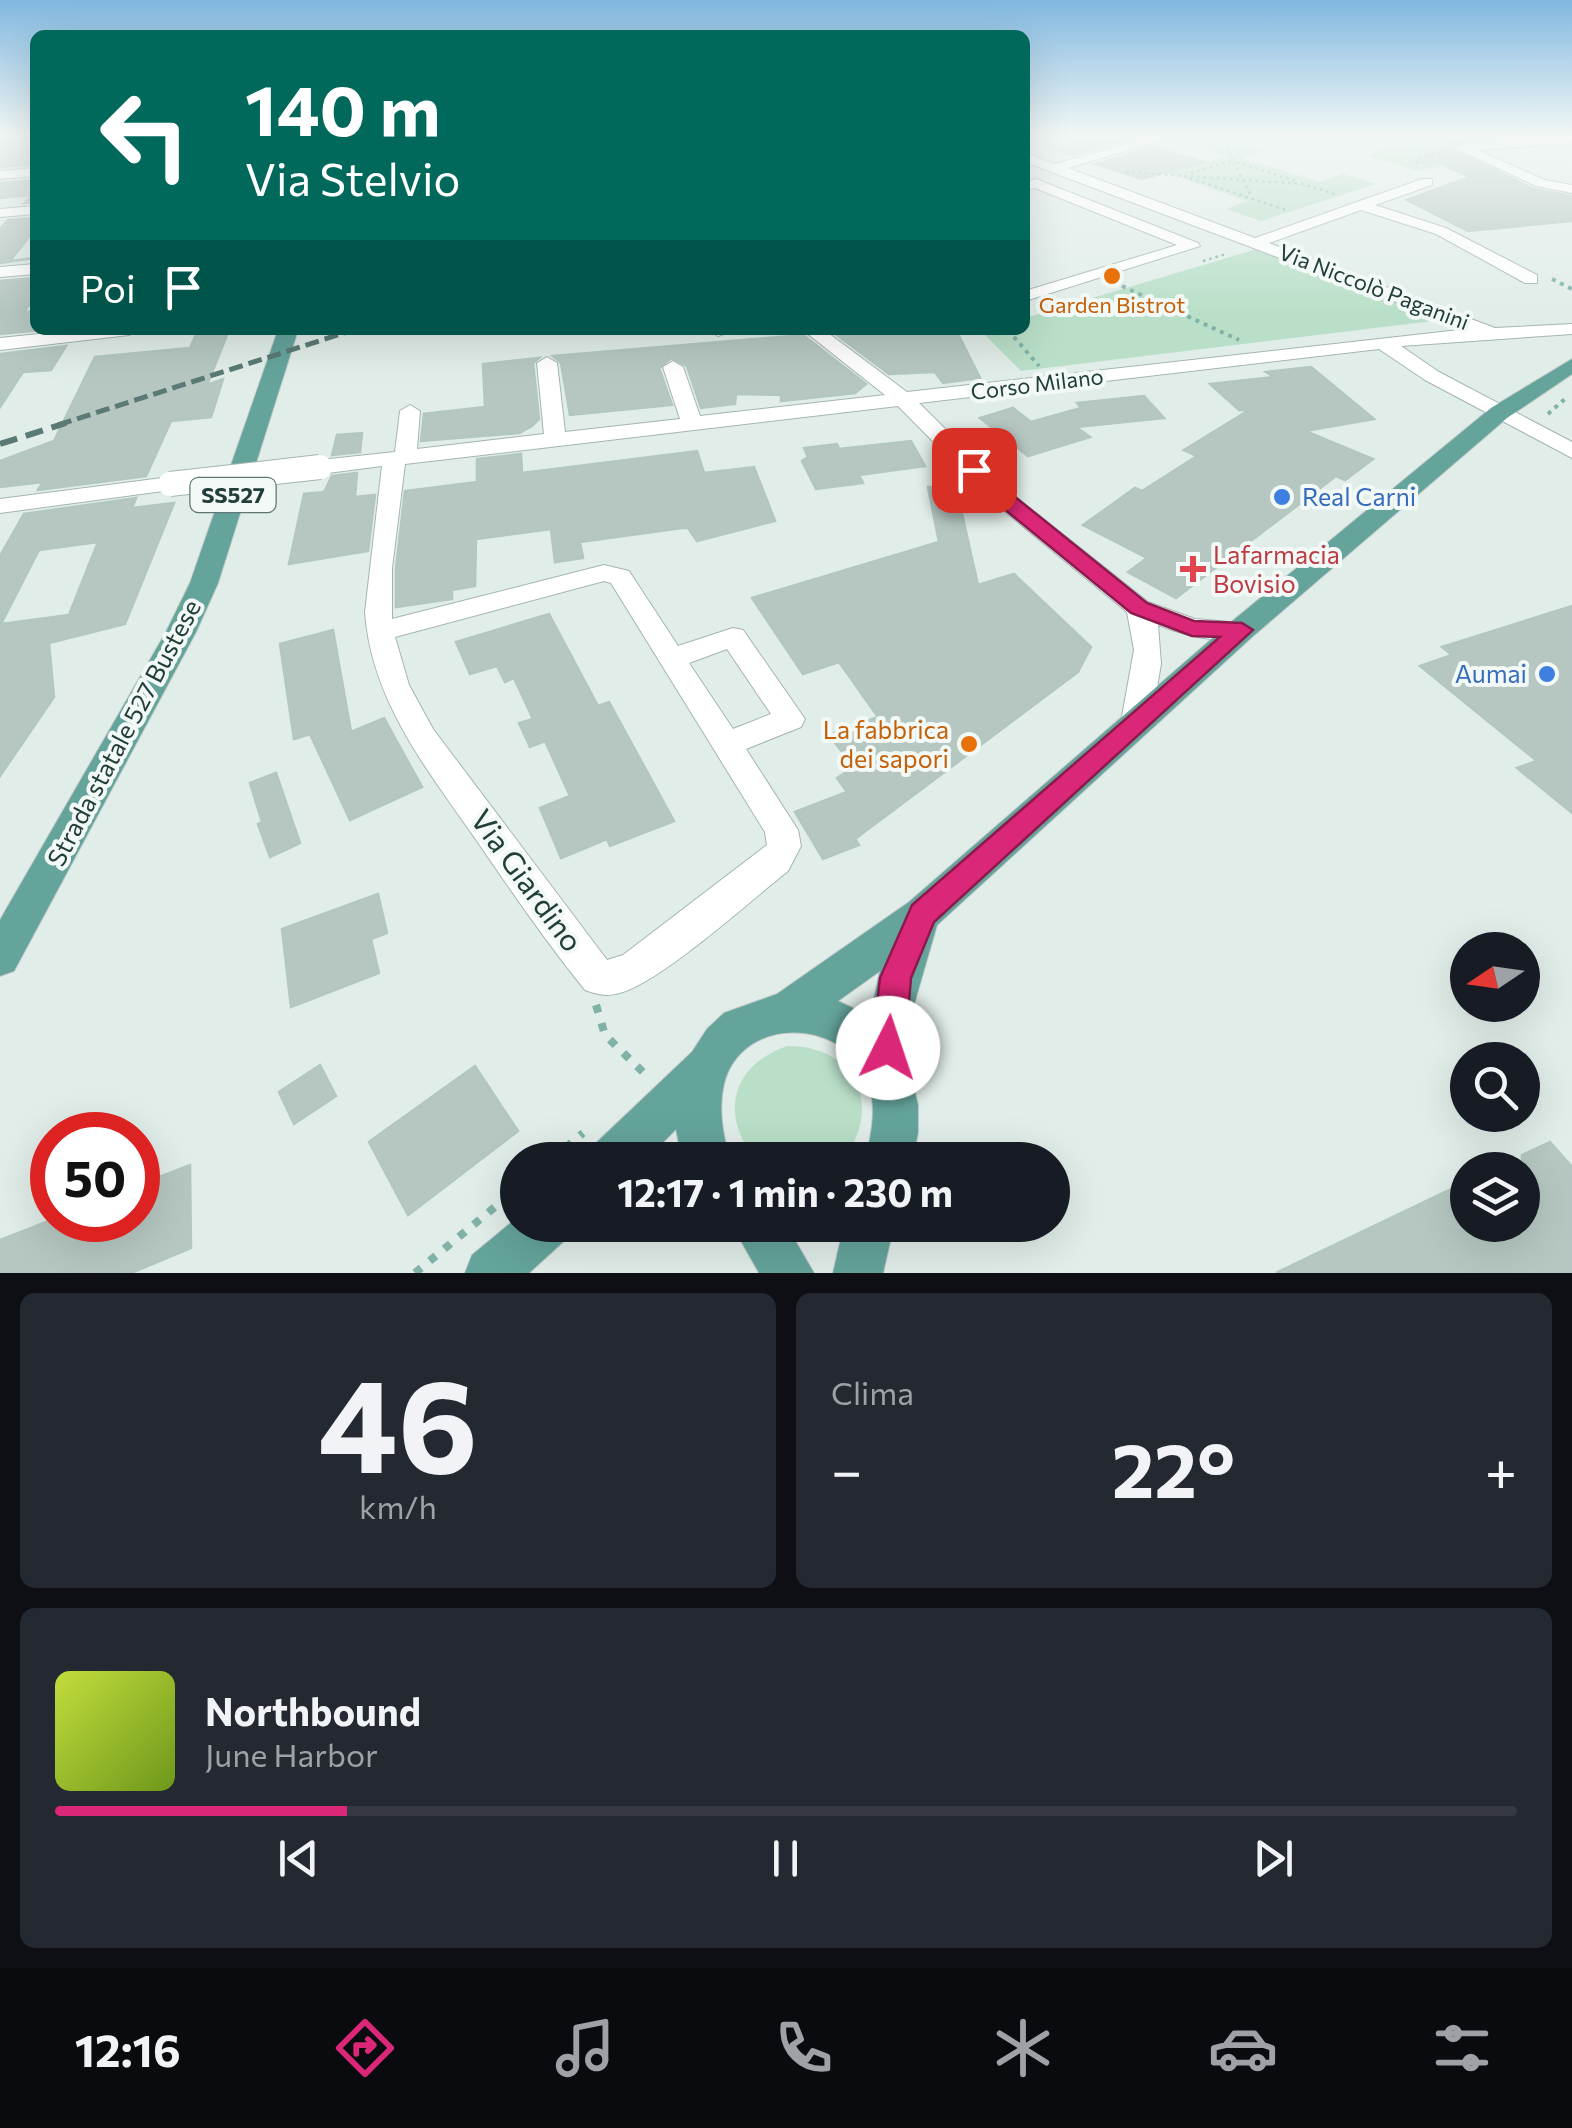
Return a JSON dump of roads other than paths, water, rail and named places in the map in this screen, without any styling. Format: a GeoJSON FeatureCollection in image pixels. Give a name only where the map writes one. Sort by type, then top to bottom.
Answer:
{"type":"FeatureCollection","features":[{"type":"Feature","properties":{"kind":"main road","name":"Strada statale 527 Bustese"},"geometry":{"type":"LineString","coordinates":[[0,958],[182,632],[204,583],[286,335]]}},
{"type":"Feature","properties":{"kind":"main road"},"geometry":{"type":"LineString","coordinates":[[786,1012],[923,914],[1489,408],[1572,365]]}},
{"type":"Feature","properties":{"kind":"main road"},"geometry":{"type":"LineString","coordinates":[[895,1142],[898,1102],[889,1071],[888,1026],[895,978],[923,914]]}},
{"type":"Feature","properties":{"kind":"main road"},"geometry":{"type":"LineString","coordinates":[[631,1142],[728,1038],[755,1020],[786,1012],[816,1014],[846,1024],[871,1044],[889,1071]]}},
{"type":"Feature","properties":{"kind":"main road"},"geometry":{"type":"LineString","coordinates":[[700,1142],[696,1097],[707,1064]]}},
{"type":"Feature","properties":{"kind":"main road"},"geometry":{"type":"LineString","coordinates":[[490,1273],[517,1242]]}},
{"type":"Feature","properties":{"kind":"main road"},"geometry":{"type":"LineString","coordinates":[[769,1242],[790,1273]]}},
{"type":"Feature","properties":{"kind":"main road"},"geometry":{"type":"LineString","coordinates":[[858,1273],[864,1242]]}},
{"type":"Feature","properties":{"kind":"street"},"geometry":{"type":"LineString","coordinates":[[1079,195],[1185,245]]}},
{"type":"Feature","properties":{"kind":"street","name":"Via Niccolò Paganini"},"geometry":{"type":"LineString","coordinates":[[1099,195],[1257,242],[1492,331]]}},
{"type":"Feature","properties":{"kind":"street","name":"Via Niccolò Paganini"},"geometry":{"type":"LineString","coordinates":[[1257,242],[1388,195]]}},
{"type":"Feature","properties":{"kind":"street"},"geometry":{"type":"LineString","coordinates":[[1360,205],[1441,232],[1531,279]]}},
{"type":"Feature","properties":{"kind":"street"},"geometry":{"type":"LineString","coordinates":[[0,213],[30,210]]}},
{"type":"Feature","properties":{"kind":"street"},"geometry":{"type":"LineString","coordinates":[[1030,293],[1228,234]]}},
{"type":"Feature","properties":{"kind":"street"},"geometry":{"type":"LineString","coordinates":[[0,272],[30,269]]}},
{"type":"Feature","properties":{"kind":"street","name":"Corso Milano"},"geometry":{"type":"LineString","coordinates":[[0,506],[1383,343],[1492,331],[1572,329]]}},
{"type":"Feature","properties":{"kind":"street"},"geometry":{"type":"LineString","coordinates":[[0,344],[83,335]]}},
{"type":"Feature","properties":{"kind":"street"},"geometry":{"type":"LineString","coordinates":[[819,335],[902,399],[999,495],[1139,608],[1192,628],[1242,630]]}},
{"type":"Feature","properties":{"kind":"street"},"geometry":{"type":"LineString","coordinates":[[1383,343],[1489,408],[1572,451]]}},
{"type":"Feature","properties":{"kind":"street"},"geometry":{"type":"LineString","coordinates":[[546,363],[555,440]]}},
{"type":"Feature","properties":{"kind":"street"},"geometry":{"type":"LineString","coordinates":[[673,367],[692,424]]}},
{"type":"Feature","properties":{"kind":"street"},"geometry":{"type":"LineString","coordinates":[[399,458],[410,411]]}},
{"type":"Feature","properties":{"kind":"street","name":"Via Giardino"},"geometry":{"type":"LineString","coordinates":[[380,632],[604,573],[620,577],[780,830],[784,846],[776,861],[636,966],[618,977],[598,978],[563,936],[414,722],[385,658],[380,632],[379,592],[399,458]]}},
{"type":"Feature","properties":{"kind":"street"},"geometry":{"type":"LineString","coordinates":[[1136,722],[1147,670],[1149,629],[1139,608]]}},
{"type":"Feature","properties":{"kind":"street"},"geometry":{"type":"LineString","coordinates":[[672,659],[733,637],[790,719],[727,744]]}},
{"type":"Feature","properties":{"kind":"railway"},"geometry":{"type":"LineString","coordinates":[[58,425],[337,335]]}},
{"type":"Feature","properties":{"kind":"railway"},"geometry":{"type":"LineString","coordinates":[[0,444],[66,423]]}},
{"type":"Feature","properties":{"kind":"place","name":"Garden Bistrot"},"geometry":{"type":"Point","coordinates":[1112,276]}},
{"type":"Feature","properties":{"kind":"place","name":"Real Carni"},"geometry":{"type":"Point","coordinates":[1282,497]}},
{"type":"Feature","properties":{"kind":"place","name":"Lafarmacia Bovisio"},"geometry":{"type":"Point","coordinates":[1193,569]}},
{"type":"Feature","properties":{"kind":"place","name":"Aumai"},"geometry":{"type":"Point","coordinates":[1547,674]}},
{"type":"Feature","properties":{"kind":"place","name":"La fabbrica dei sapori"},"geometry":{"type":"Point","coordinates":[969,744]}}]}
